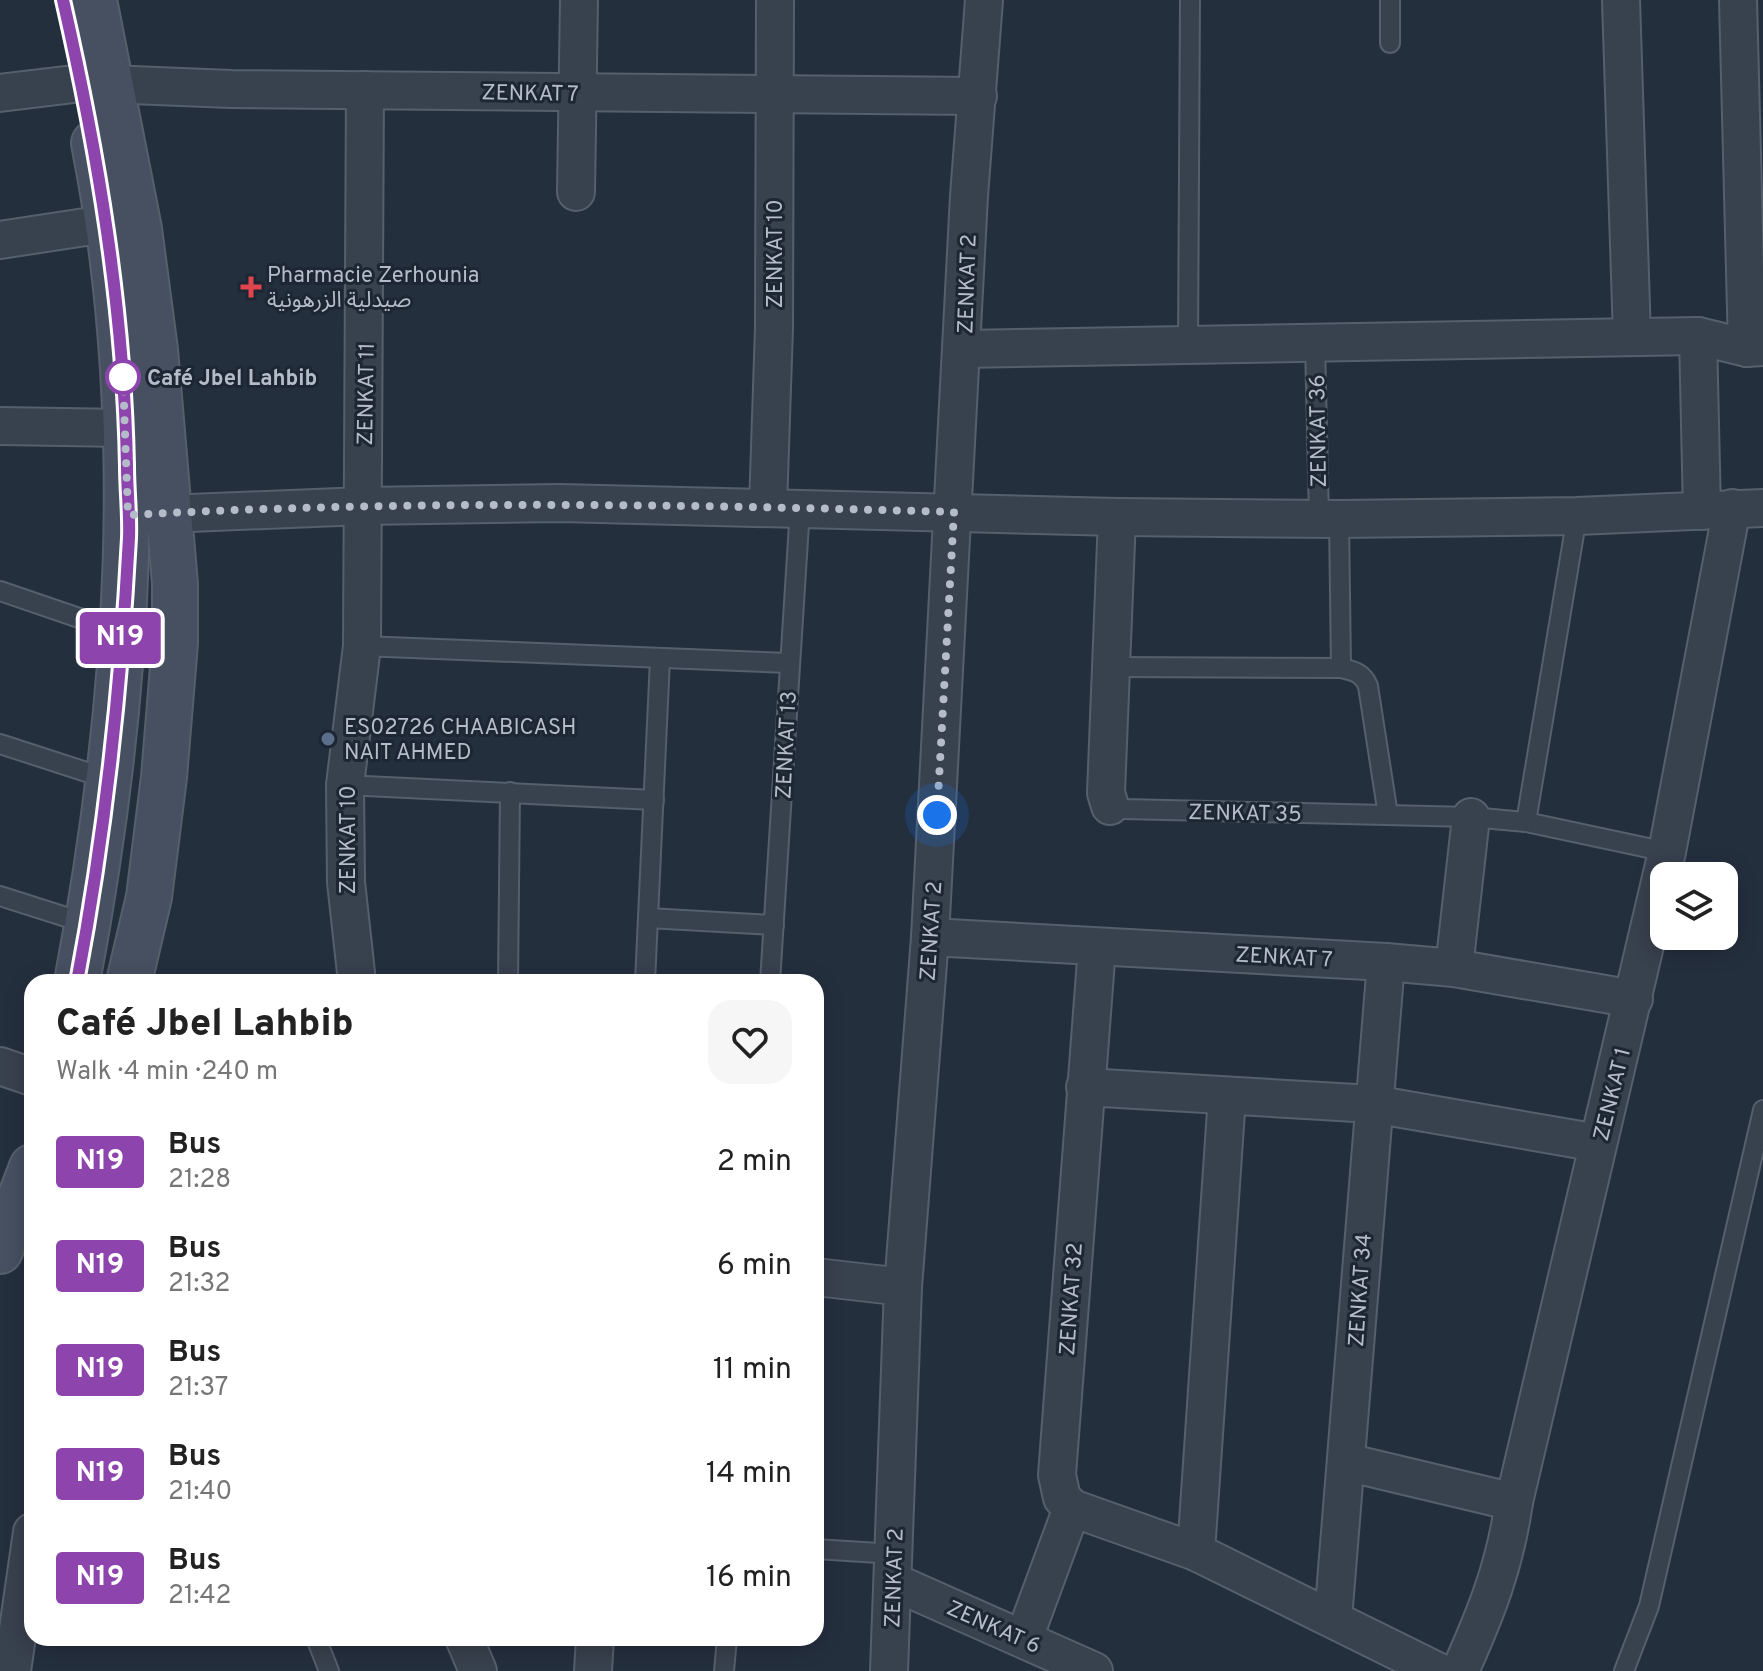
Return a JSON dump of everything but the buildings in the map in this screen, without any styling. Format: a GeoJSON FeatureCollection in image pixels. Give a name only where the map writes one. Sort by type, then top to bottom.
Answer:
{"type":"FeatureCollection","features":[{"type":"Feature","properties":{"kind":"street"},"geometry":{"type":"LineString","coordinates":[[63,0],[97,84],[139,229],[171,513],[175,643],[171,708],[149,897],[131,974]]}},
{"type":"Feature","properties":{"kind":"street"},"geometry":{"type":"LineString","coordinates":[[79,974],[111,780],[128,515],[122,357],[105,224],[94,0]]}},
{"type":"Feature","properties":{"kind":"street"},"geometry":{"type":"LineString","coordinates":[[576,192],[579,0]]}},
{"type":"Feature","properties":{"kind":"street","name":"ZENKAT 10"},"geometry":{"type":"LineString","coordinates":[[775,0],[774,328],[784,507]]}},
{"type":"Feature","properties":{"kind":"street","name":"ZENKAT 2"},"geometry":{"type":"LineString","coordinates":[[889,1671],[903,1287],[930,937],[969,196],[984,0]]}},
{"type":"Feature","properties":{"kind":"street"},"geometry":{"type":"LineString","coordinates":[[1621,0],[1632,337]]}},
{"type":"Feature","properties":{"kind":"street"},"geometry":{"type":"LineString","coordinates":[[963,349],[1698,336],[1755,347],[1752,179],[1738,0]]}},
{"type":"Feature","properties":{"kind":"street","name":"ZENKAT 7"},"geometry":{"type":"LineString","coordinates":[[0,93],[97,84],[576,93],[775,92],[978,96]]}},
{"type":"Feature","properties":{"kind":"street","name":"ZENKAT 11"},"geometry":{"type":"LineString","coordinates":[[363,506],[365,90]]}},
{"type":"Feature","properties":{"kind":"street"},"geometry":{"type":"LineString","coordinates":[[0,240],[105,224]]}},
{"type":"Feature","properties":{"kind":"street","name":"ZENKAT 1"},"geometry":{"type":"LineString","coordinates":[[1460,1671],[1500,1577],[1514,1502],[1667,852],[1732,509],[1698,336]]}},
{"type":"Feature","properties":{"kind":"street"},"geometry":{"type":"LineString","coordinates":[[0,426],[126,428]]}},
{"type":"Feature","properties":{"kind":"street"},"geometry":{"type":"LineString","coordinates":[[128,515],[363,506],[560,503],[1117,517],[1577,516],[1732,509]]}},
{"type":"Feature","properties":{"kind":"street","name":"ZENKAT 10"},"geometry":{"type":"LineString","coordinates":[[356,974],[346,882],[345,785],[362,646],[363,506]]}},
{"type":"Feature","properties":{"kind":"street","name":"ZENKAT 35"},"geometry":{"type":"LineString","coordinates":[[1110,806],[1106,793],[1117,517]]}},
{"type":"Feature","properties":{"kind":"street"},"geometry":{"type":"LineString","coordinates":[[1454,968],[1471,817]]}},
{"type":"Feature","properties":{"kind":"street","name":"ZENKAT 7"},"geometry":{"type":"LineString","coordinates":[[930,937],[1386,962],[1454,968],[1634,999]]}},
{"type":"Feature","properties":{"kind":"street","name":"ZENKAT 32"},"geometry":{"type":"LineString","coordinates":[[1072,1508],[1062,1498],[1057,1475],[1097,947]]}},
{"type":"Feature","properties":{"kind":"street","name":"ZENKAT 34"},"geometry":{"type":"LineString","coordinates":[[1333,1619],[1386,962]]}},
{"type":"Feature","properties":{"kind":"street"},"geometry":{"type":"LineString","coordinates":[[0,1066],[24,1074]]}},
{"type":"Feature","properties":{"kind":"street"},"geometry":{"type":"LineString","coordinates":[[1085,1087],[1373,1104],[1598,1143]]}},
{"type":"Feature","properties":{"kind":"street"},"geometry":{"type":"LineString","coordinates":[[1196,1552],[1227,1096]]}},
{"type":"Feature","properties":{"kind":"street"},"geometry":{"type":"LineString","coordinates":[[0,1251],[24,1188]]}},
{"type":"Feature","properties":{"kind":"street"},"geometry":{"type":"LineString","coordinates":[[824,1278],[903,1287]]}},
{"type":"Feature","properties":{"kind":"street"},"geometry":{"type":"LineString","coordinates":[[1346,1462],[1514,1502]]}},
{"type":"Feature","properties":{"kind":"street"},"geometry":{"type":"LineString","coordinates":[[1036,1652],[1072,1508],[1196,1552],[1437,1671]]}},
{"type":"Feature","properties":{"kind":"street","name":"ZENKAT 6"},"geometry":{"type":"LineString","coordinates":[[894,1568],[1036,1652],[1094,1671]]}},
{"type":"Feature","properties":{"kind":"street"},"geometry":{"type":"LineString","coordinates":[[12,1671],[24,1588]]}},
{"type":"Feature","properties":{"kind":"street"},"geometry":{"type":"LineString","coordinates":[[467,1646],[478,1671]]}},
{"type":"Feature","properties":{"kind":"street"},"geometry":{"type":"LineString","coordinates":[[593,1671],[595,1646]]}},
{"type":"Feature","properties":{"kind":"lane"},"geometry":{"type":"LineString","coordinates":[[1188,345],[1190,0]]}},
{"type":"Feature","properties":{"kind":"lane"},"geometry":{"type":"LineString","coordinates":[[1390,0],[1390,43]]}},
{"type":"Feature","properties":{"kind":"lane","name":"ZENKAT 36"},"geometry":{"type":"LineString","coordinates":[[1315,343],[1341,668]]}},
{"type":"Feature","properties":{"kind":"lane","name":"ZENKAT 13"},"geometry":{"type":"LineString","coordinates":[[771,974],[790,663],[784,507]]}},
{"type":"Feature","properties":{"kind":"lane"},"geometry":{"type":"LineString","coordinates":[[1526,822],[1577,516]]}},
{"type":"Feature","properties":{"kind":"lane"},"geometry":{"type":"LineString","coordinates":[[0,591],[120,632]]}},
{"type":"Feature","properties":{"kind":"lane"},"geometry":{"type":"LineString","coordinates":[[362,646],[790,663]]}},
{"type":"Feature","properties":{"kind":"lane"},"geometry":{"type":"LineString","coordinates":[[645,974],[660,659]]}},
{"type":"Feature","properties":{"kind":"lane"},"geometry":{"type":"LineString","coordinates":[[1111,667],[1341,668],[1364,677],[1388,815]]}},
{"type":"Feature","properties":{"kind":"lane"},"geometry":{"type":"LineString","coordinates":[[0,744],[111,780]]}},
{"type":"Feature","properties":{"kind":"lane"},"geometry":{"type":"LineString","coordinates":[[345,785],[654,800]]}},
{"type":"Feature","properties":{"kind":"lane"},"geometry":{"type":"LineString","coordinates":[[508,974],[510,792]]}},
{"type":"Feature","properties":{"kind":"lane","name":"ZENKAT 35"},"geometry":{"type":"LineString","coordinates":[[1110,806],[1471,817],[1526,822],[1667,852]]}},
{"type":"Feature","properties":{"kind":"lane"},"geometry":{"type":"LineString","coordinates":[[0,896],[88,924]]}},
{"type":"Feature","properties":{"kind":"lane"},"geometry":{"type":"LineString","coordinates":[[648,918],[774,925]]}},
{"type":"Feature","properties":{"kind":"lane"},"geometry":{"type":"LineString","coordinates":[[1624,1671],[1649,1606],[1763,1110]]}},
{"type":"Feature","properties":{"kind":"lane"},"geometry":{"type":"LineString","coordinates":[[824,1551],[894,1568]]}},
{"type":"Feature","properties":{"kind":"lane"},"geometry":{"type":"LineString","coordinates":[[319,1646],[329,1671]]}},
{"type":"Feature","properties":{"kind":"lane"},"geometry":{"type":"LineString","coordinates":[[724,1671],[726,1646]]}},
{"type":"Feature","properties":{"kind":"bus line","name":"N19"},"geometry":{"type":"LineString","coordinates":[[63,0],[97,157],[114,286],[122,357],[129,537],[111,780],[100,862],[79,974]]}},
{"type":"Feature","properties":{"kind":"place","name":"Pharmacie Zerhounia صيدلية الزرهونية"},"geometry":{"type":"Point","coordinates":[251,287]}},
{"type":"Feature","properties":{"kind":"place","name":"Café Jbel Lahbib"},"geometry":{"type":"Point","coordinates":[123,377]}},
{"type":"Feature","properties":{"kind":"place","name":"ES02726 CHAABICASH NAIT AHMED"},"geometry":{"type":"Point","coordinates":[328,739]}},
{"type":"Feature","properties":{"kind":"route"},"geometry":{"type":"LineString","coordinates":[[123,377],[128,515],[363,506],[560,503],[954,512],[937,815]]}}]}
